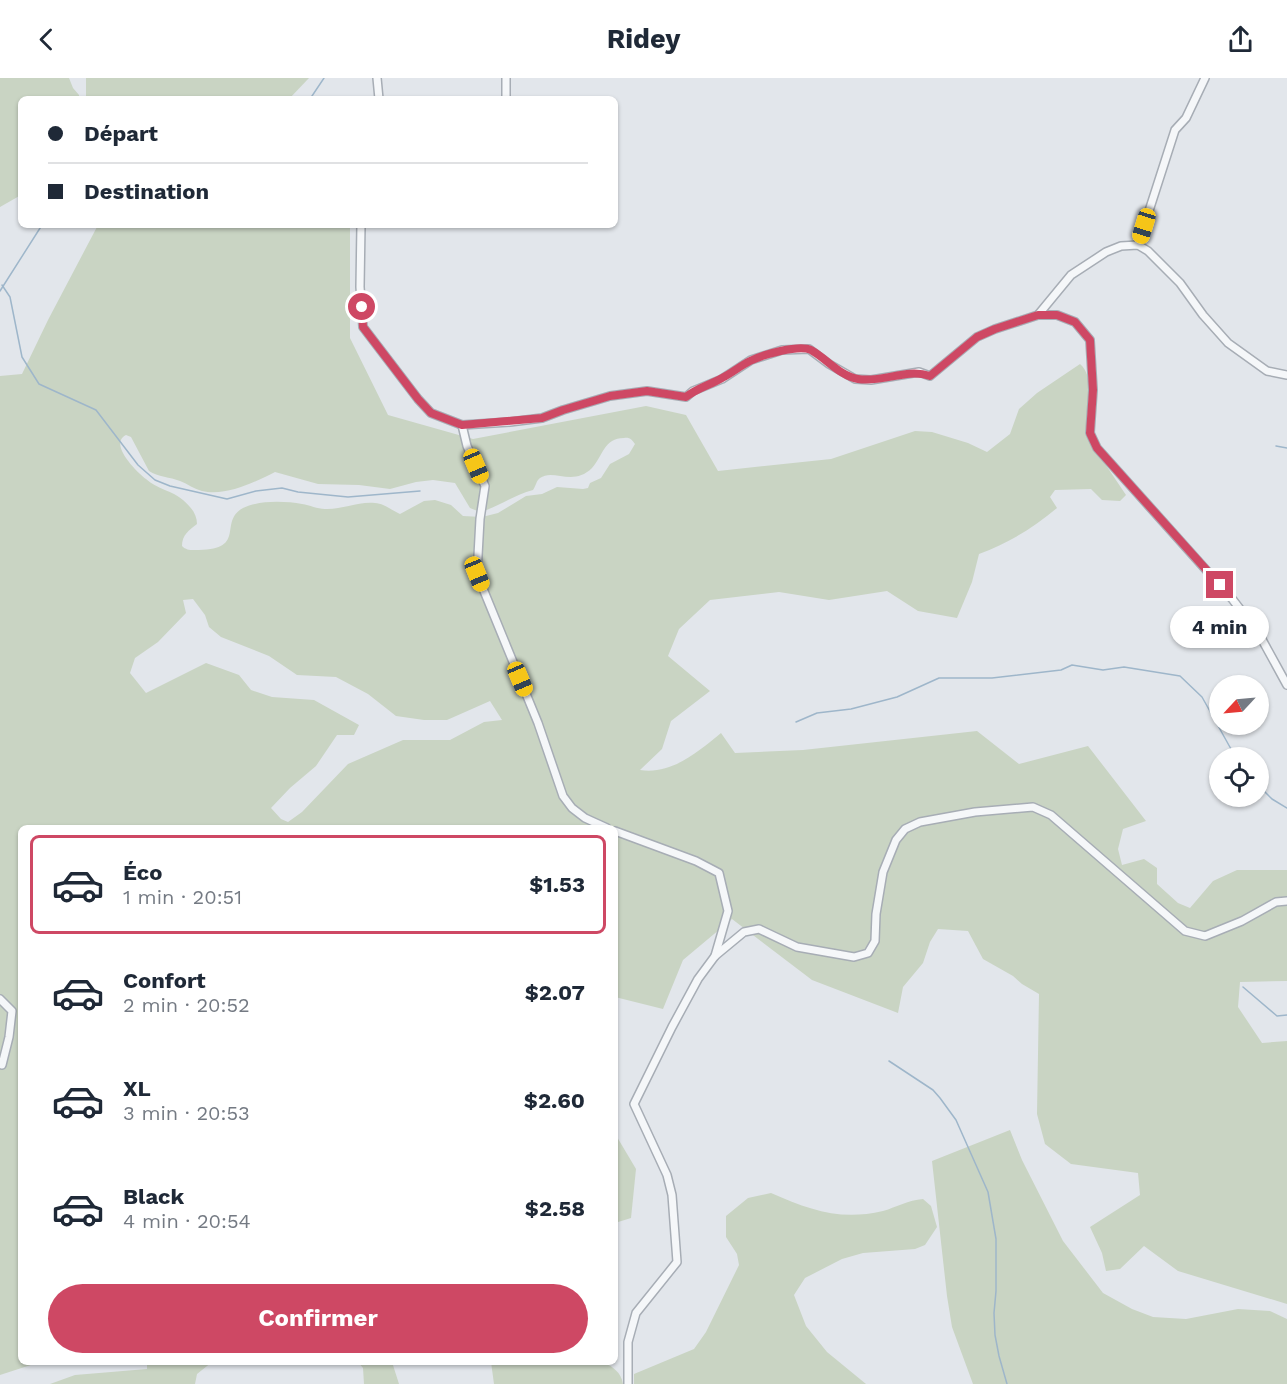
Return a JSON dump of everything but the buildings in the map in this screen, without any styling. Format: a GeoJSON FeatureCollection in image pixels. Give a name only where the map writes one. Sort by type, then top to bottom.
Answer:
{"type":"FeatureCollection","features":[{"type":"Feature","properties":{"kind":"street"},"geometry":{"type":"LineString","coordinates":[[377,78],[379,96]]}},
{"type":"Feature","properties":{"kind":"street"},"geometry":{"type":"LineString","coordinates":[[506,78],[506,96]]}},
{"type":"Feature","properties":{"kind":"street"},"geometry":{"type":"LineString","coordinates":[[1138,245],[1175,130],[1186,118],[1204,78]]}},
{"type":"Feature","properties":{"kind":"street"},"geometry":{"type":"LineString","coordinates":[[361,228],[360,287],[363,327],[431,413],[462,425],[542,418],[610,396],[647,391],[686,397],[693,391],[722,379],[751,360],[782,350],[810,349],[829,364],[855,379],[871,380],[919,372],[930,376],[977,337],[1038,315],[1057,315],[1075,322],[1090,340],[1093,390],[1090,433],[1097,448],[1233,600],[1259,634],[1287,685]]}},
{"type":"Feature","properties":{"kind":"street"},"geometry":{"type":"LineString","coordinates":[[1038,315],[1071,275],[1106,252],[1121,246],[1138,245],[1148,251],[1180,283],[1227,343],[1267,371],[1287,375]]}},
{"type":"Feature","properties":{"kind":"street"},"geometry":{"type":"LineString","coordinates":[[462,425],[467,446],[484,486],[477,574],[538,723],[564,796],[572,808],[585,818],[600,825]]}},
{"type":"Feature","properties":{"kind":"street"},"geometry":{"type":"LineString","coordinates":[[628,1384],[628,1342],[636,1313],[677,1262],[672,1194],[667,1175],[634,1104],[698,979],[715,956],[744,932],[759,929],[797,947],[854,957],[868,953],[875,941],[876,914],[883,872],[896,840],[905,829],[920,822],[964,814],[1033,807],[1051,814],[1185,931],[1205,936],[1242,921],[1276,902],[1287,901]]}},
{"type":"Feature","properties":{"kind":"street"},"geometry":{"type":"LineString","coordinates":[[618,832],[696,861],[719,873],[728,911],[715,956]]}},
{"type":"Feature","properties":{"kind":"street"},"geometry":{"type":"LineString","coordinates":[[0,999],[12,1011],[2,1065]]}},
{"type":"Feature","properties":{"kind":"green space"},"geometry":{"type":"Polygon","coordinates":[[[0,78],[69,78],[79,96],[18,96],[18,197],[0,207],[0,78]]]}},
{"type":"Feature","properties":{"kind":"green space"},"geometry":{"type":"Polygon","coordinates":[[[86,78],[309,78],[292,96],[86,96],[86,78]]]}},
{"type":"Feature","properties":{"kind":"green space"},"geometry":{"type":"Polygon","coordinates":[[[96,228],[350,228],[350,338],[388,415],[473,439],[646,406],[686,415],[718,471],[831,459],[915,431],[932,432],[968,443],[987,452],[1010,434],[1019,409],[1037,393],[1080,364],[1085,370],[1089,387],[1085,434],[1126,495],[1120,501],[1102,500],[1091,489],[1055,490],[1050,497],[1057,508],[1020,534],[979,554],[972,582],[957,618],[918,611],[887,591],[829,600],[779,592],[710,600],[679,629],[668,656],[710,691],[671,721],[662,749],[640,770],[651,771],[673,766],[721,733],[735,753],[803,750],[977,731],[1019,764],[1088,746],[1146,821],[1123,829],[1118,849],[1122,865],[1144,859],[1157,868],[1157,884],[1178,903],[1190,908],[1213,881],[1237,870],[1287,870],[1287,981],[1240,982],[1238,1007],[1262,1043],[1287,1041],[1287,1304],[1178,1271],[1144,1246],[1120,1269],[1106,1271],[1102,1253],[1090,1227],[1140,1195],[1138,1173],[1071,1164],[1045,1144],[1037,1114],[1039,994],[983,959],[968,931],[938,929],[930,942],[923,963],[903,987],[898,1013],[812,980],[732,919],[683,960],[663,1009],[618,998],[618,825],[18,825],[18,1365],[31,1365],[0,1375],[0,376],[22,374],[96,228]],[[126,435],[121,439],[120,445],[131,464],[150,482],[179,497],[193,511],[197,524],[182,542],[182,546],[192,550],[223,545],[230,534],[232,520],[236,514],[249,505],[264,502],[295,503],[325,509],[378,503],[400,514],[424,501],[435,500],[451,505],[463,516],[482,517],[498,513],[526,496],[542,494],[557,487],[588,488],[590,483],[601,478],[610,464],[629,454],[635,444],[628,438],[612,441],[592,468],[585,473],[571,477],[545,475],[539,479],[533,490],[480,512],[470,508],[455,483],[433,480],[390,489],[359,485],[318,484],[275,472],[230,490],[202,491],[149,471],[131,437],[126,435]],[[193,599],[183,600],[186,613],[158,642],[135,658],[130,673],[146,693],[206,663],[239,675],[251,690],[272,697],[314,700],[359,725],[354,735],[337,735],[316,766],[271,808],[281,819],[288,822],[302,812],[348,764],[403,740],[450,740],[484,722],[502,720],[490,701],[447,720],[396,716],[368,694],[336,677],[297,675],[269,656],[221,637],[209,627],[205,615],[193,599]]]}},
{"type":"Feature","properties":{"kind":"green space"},"geometry":{"type":"Polygon","coordinates":[[[1010,1130],[1022,1160],[1063,1241],[1103,1293],[1132,1309],[1153,1317],[1186,1319],[1238,1309],[1270,1311],[1287,1319],[1287,1384],[973,1384],[952,1327],[932,1161],[1010,1130]]]}},
{"type":"Feature","properties":{"kind":"green space"},"geometry":{"type":"Polygon","coordinates":[[[618,1139],[636,1169],[631,1218],[618,1222],[618,1139]]]}},
{"type":"Feature","properties":{"kind":"green space"},"geometry":{"type":"Polygon","coordinates":[[[771,1193],[812,1209],[839,1214],[867,1214],[923,1199],[931,1206],[937,1227],[925,1245],[915,1249],[863,1253],[842,1259],[805,1278],[794,1295],[806,1326],[827,1352],[866,1384],[634,1384],[634,1374],[694,1349],[706,1332],[739,1265],[737,1254],[726,1237],[726,1216],[748,1198],[771,1193]]]}},
{"type":"Feature","properties":{"kind":"green space"},"geometry":{"type":"Polygon","coordinates":[[[147,1365],[208,1365],[197,1374],[195,1384],[50,1384],[75,1375],[147,1369],[147,1365]]]}},
{"type":"Feature","properties":{"kind":"green space"},"geometry":{"type":"Polygon","coordinates":[[[360,1365],[393,1365],[399,1384],[364,1384],[363,1368],[360,1365]]]}},
{"type":"Feature","properties":{"kind":"green space"},"geometry":{"type":"Polygon","coordinates":[[[491,1365],[608,1365],[616,1370],[623,1384],[494,1384],[491,1365]]]}},
{"type":"Feature","properties":{"kind":"waterway"},"geometry":{"type":"LineString","coordinates":[[312,96],[324,78]]}},
{"type":"Feature","properties":{"kind":"waterway"},"geometry":{"type":"LineString","coordinates":[[0,291],[40,228]]}},
{"type":"Feature","properties":{"kind":"waterway"},"geometry":{"type":"LineString","coordinates":[[2,285],[10,297],[22,357],[39,384],[96,410],[138,465],[155,480],[170,486],[227,499],[256,491],[282,488],[298,492],[348,497],[420,491]]}},
{"type":"Feature","properties":{"kind":"waterway"},"geometry":{"type":"LineString","coordinates":[[1276,446],[1287,448]]}},
{"type":"Feature","properties":{"kind":"waterway"},"geometry":{"type":"LineString","coordinates":[[796,722],[817,713],[851,709],[897,697],[939,678],[992,678],[1061,670],[1072,665],[1103,670],[1124,667],[1180,676],[1202,697],[1230,747]]}},
{"type":"Feature","properties":{"kind":"waterway"},"geometry":{"type":"LineString","coordinates":[[1269,796],[1287,808]]}},
{"type":"Feature","properties":{"kind":"waterway"},"geometry":{"type":"LineString","coordinates":[[1243,987],[1277,1016],[1287,1015]]}},
{"type":"Feature","properties":{"kind":"waterway"},"geometry":{"type":"LineString","coordinates":[[889,1061],[933,1090],[940,1098],[956,1120],[988,1192],[996,1239],[995,1335],[1007,1384]]}},
{"type":"Feature","properties":{"kind":"route"},"geometry":{"type":"LineString","coordinates":[[362,307],[363,327],[418,399],[431,413],[462,425],[542,418],[610,396],[647,391],[686,397],[693,391],[722,379],[751,360],[782,350],[810,349],[829,364],[855,379],[871,380],[919,372],[930,376],[977,337],[1038,315],[1057,315],[1075,322],[1090,340],[1093,390],[1090,433],[1097,448],[1220,585]]}}]}
